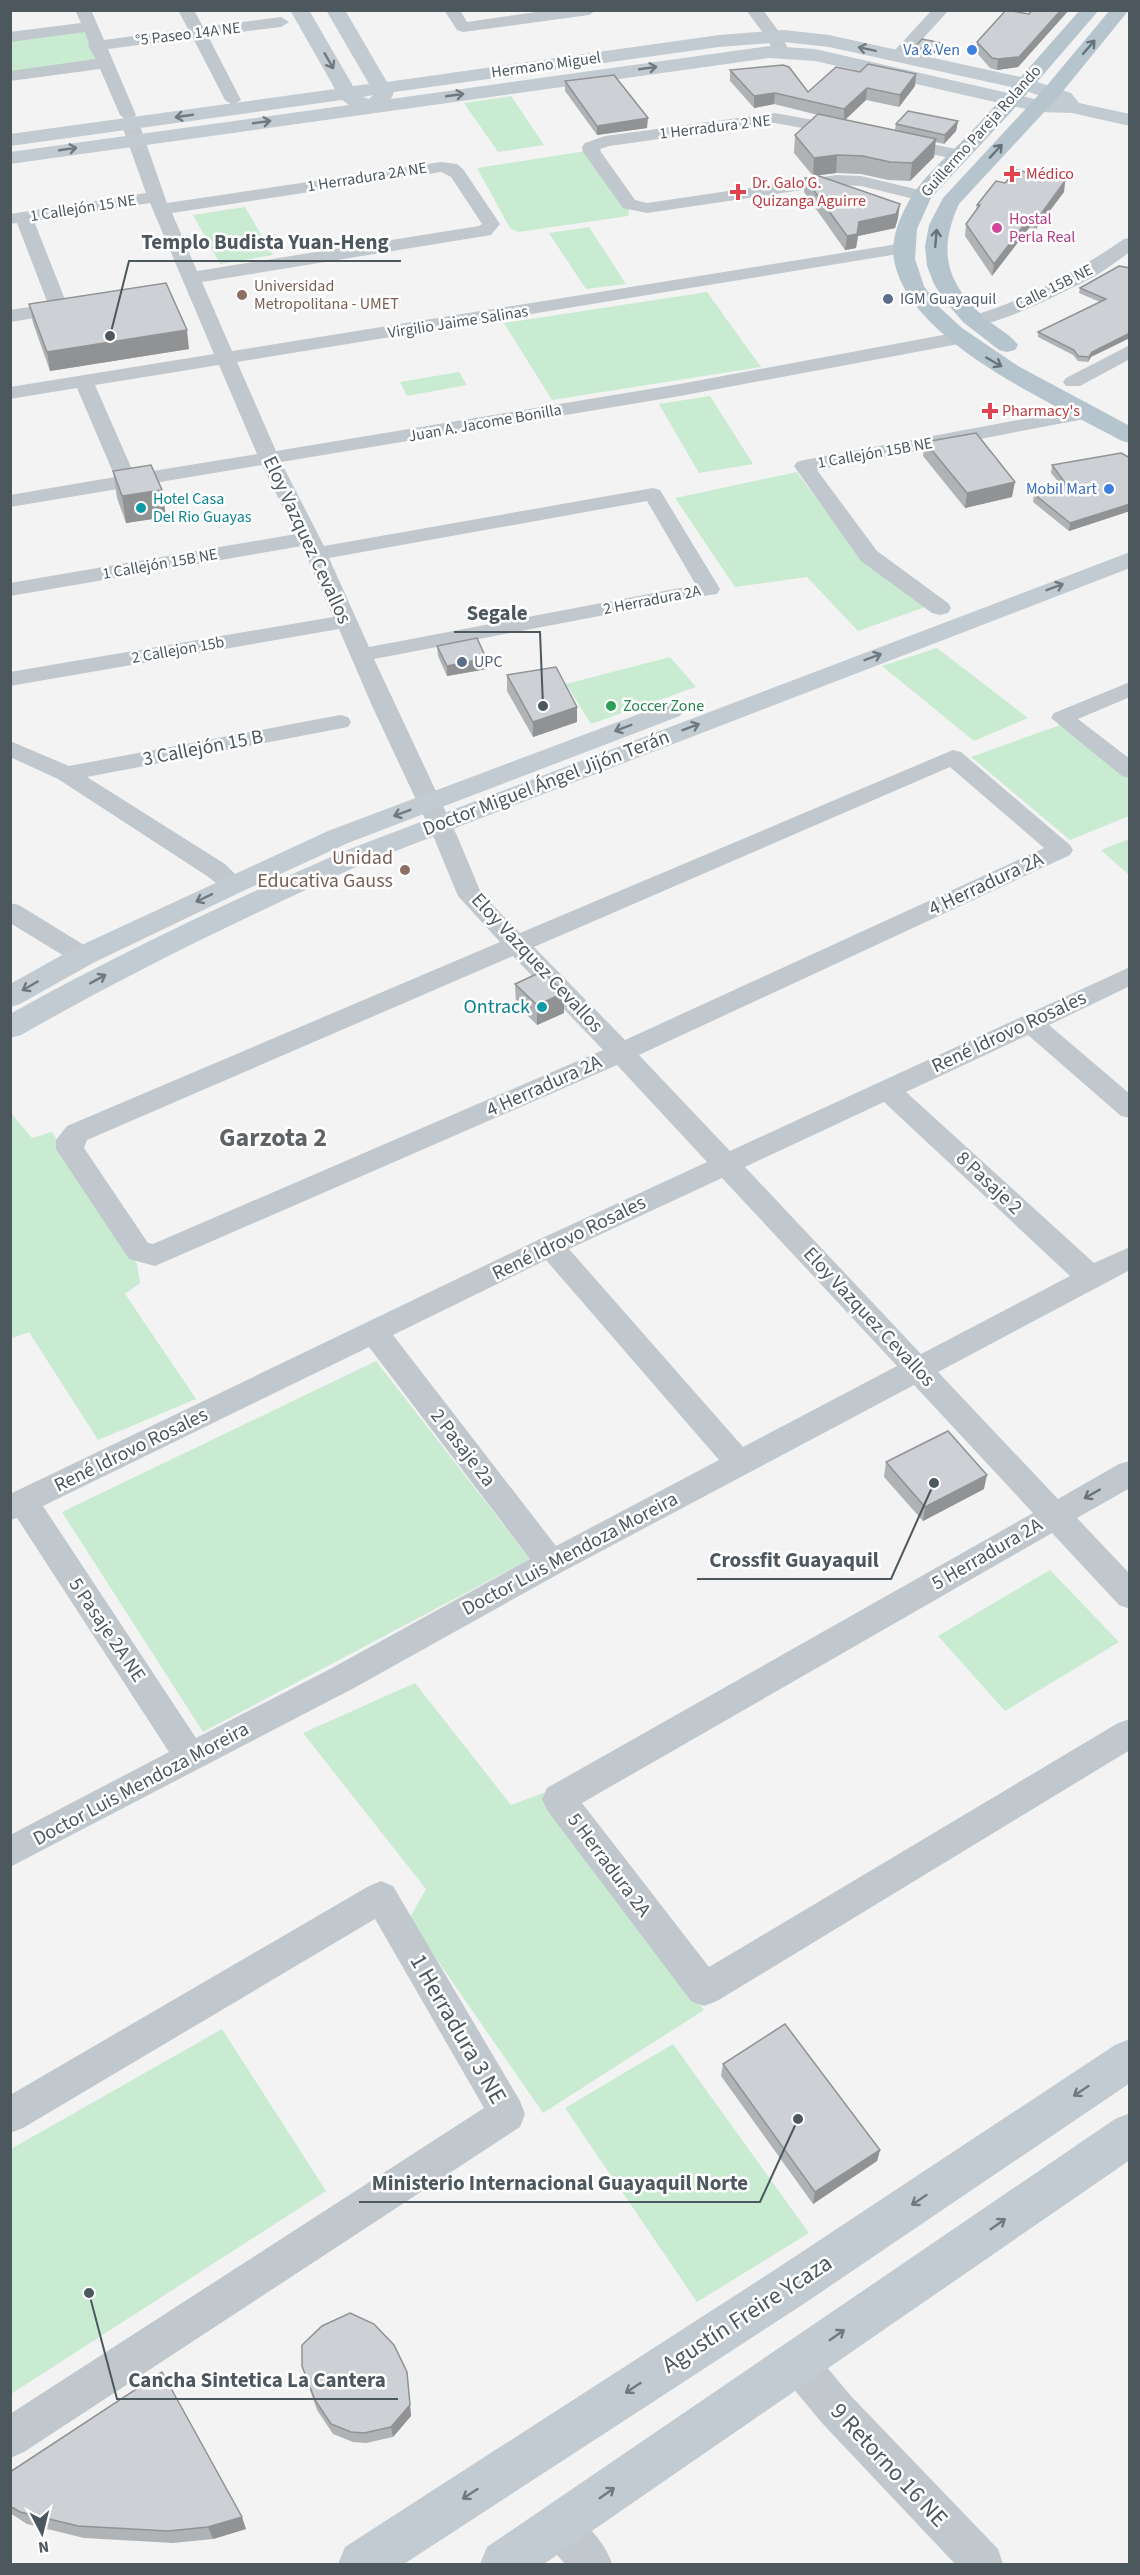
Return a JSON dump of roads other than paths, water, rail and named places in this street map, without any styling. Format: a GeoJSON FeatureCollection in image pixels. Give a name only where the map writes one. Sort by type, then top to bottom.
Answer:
{"type":"FeatureCollection","features":[{"type":"Feature","properties":{"kind":"main road","name":"Guillermo Pareja Rolando"},"geometry":{"type":"LineString","coordinates":[[1090,10],[922,196],[908,220],[904,233],[905,263],[910,280],[919,296],[930,311],[958,338],[988,358],[1130,436]]}},
{"type":"Feature","properties":{"kind":"main road","name":"Guillermo Pareja Rolando"},"geometry":{"type":"LineString","coordinates":[[1123,12],[950,202],[938,223],[935,236],[938,271],[949,292],[974,321],[1013,349],[1130,412]]}},
{"type":"Feature","properties":{"kind":"street","name":"Eloy Vazquez Cevallos"},"geometry":{"type":"LineString","coordinates":[[83,10],[131,126],[185,285],[226,359],[269,459],[313,546],[435,813],[470,896],[621,1052],[1130,1596]]}},
{"type":"Feature","properties":{"kind":"street"},"geometry":{"type":"LineString","coordinates":[[186,10],[233,100]]}},
{"type":"Feature","properties":{"kind":"street"},"geometry":{"type":"LineString","coordinates":[[299,10],[351,99],[373,106],[385,94],[335,10]]}},
{"type":"Feature","properties":{"kind":"street"},"geometry":{"type":"LineString","coordinates":[[452,10],[463,27],[589,10]]}},
{"type":"Feature","properties":{"kind":"street"},"geometry":{"type":"LineString","coordinates":[[754,10],[777,44]]}},
{"type":"Feature","properties":{"kind":"street"},"geometry":{"type":"LineString","coordinates":[[901,52],[937,11]]}},
{"type":"Feature","properties":{"kind":"street","name":"°5 Paseo 14A NE"},"geometry":{"type":"LineString","coordinates":[[96,46],[280,22]]}},
{"type":"Feature","properties":{"kind":"street"},"geometry":{"type":"LineString","coordinates":[[10,37],[89,27]]}},
{"type":"Feature","properties":{"kind":"street","name":"Hermano Miguel"},"geometry":{"type":"LineString","coordinates":[[10,158],[131,126],[708,42],[777,44],[815,55],[1018,92],[1130,120]]}},
{"type":"Feature","properties":{"kind":"street","name":"Hermano Miguel"},"geometry":{"type":"LineString","coordinates":[[10,140],[131,126],[373,106],[713,58],[777,44]]}},
{"type":"Feature","properties":{"kind":"street"},"geometry":{"type":"LineString","coordinates":[[10,76],[105,63]]}},
{"type":"Feature","properties":{"kind":"street","name":"1 Herradura 2 NE"},"geometry":{"type":"LineString","coordinates":[[859,133],[775,118],[596,144],[591,147],[592,152],[629,204],[647,208],[836,180],[861,181],[922,196]]}},
{"type":"Feature","properties":{"kind":"street"},"geometry":{"type":"LineString","coordinates":[[882,138],[960,154]]}},
{"type":"Feature","properties":{"kind":"street","name":"1 Herradura 2A NE"},"geometry":{"type":"LineString","coordinates":[[158,203],[441,167],[451,168],[457,173],[491,224],[485,231],[185,285]]}},
{"type":"Feature","properties":{"kind":"street","name":"1 Callejón 15 NE"},"geometry":{"type":"LineString","coordinates":[[17,218],[158,203]]}},
{"type":"Feature","properties":{"kind":"street"},"geometry":{"type":"LineString","coordinates":[[17,218],[59,308]]}},
{"type":"Feature","properties":{"kind":"street","name":"Calle 15B NE"},"geometry":{"type":"LineString","coordinates":[[974,321],[992,317],[1090,271],[1130,243]]}},
{"type":"Feature","properties":{"kind":"street","name":"Virgilio Jaime Salinas"},"geometry":{"type":"LineString","coordinates":[[10,393],[904,248]]}},
{"type":"Feature","properties":{"kind":"street"},"geometry":{"type":"LineString","coordinates":[[10,316],[81,305]]}},
{"type":"Feature","properties":{"kind":"street","name":"Juan A. Jacome Bonilla"},"geometry":{"type":"LineString","coordinates":[[10,501],[680,390],[958,338]]}},
{"type":"Feature","properties":{"kind":"street"},"geometry":{"type":"LineString","coordinates":[[1073,382],[1130,351]]}},
{"type":"Feature","properties":{"kind":"street"},"geometry":{"type":"LineString","coordinates":[[84,382],[127,482]]}},
{"type":"Feature","properties":{"kind":"street","name":"1 Callejón 15B NE"},"geometry":{"type":"LineString","coordinates":[[940,608],[869,556],[804,466],[1088,413]]}},
{"type":"Feature","properties":{"kind":"street","name":"2 Herradura 2A"},"geometry":{"type":"LineString","coordinates":[[313,546],[653,494],[709,589],[362,655]]}},
{"type":"Feature","properties":{"kind":"street","name":"Doctor Miguel Ángel Jijón Terán"},"geometry":{"type":"LineString","coordinates":[[10,1028],[104,975],[255,901],[357,856],[435,813],[940,608],[1130,536]]}},
{"type":"Feature","properties":{"kind":"street","name":"1 Callejón 15B NE"},"geometry":{"type":"LineString","coordinates":[[10,590],[313,546]]}},
{"type":"Feature","properties":{"kind":"street","name":"Doctor Miguel Ángel Jijón Terán"},"geometry":{"type":"LineString","coordinates":[[10,998],[83,956],[233,884],[338,837],[435,813],[1130,559]]}},
{"type":"Feature","properties":{"kind":"street","name":"2 Callejon 15b"},"geometry":{"type":"LineString","coordinates":[[10,679],[346,621]]}},
{"type":"Feature","properties":{"kind":"street"},"geometry":{"type":"LineString","coordinates":[[1130,689],[1062,718],[1130,771]]}},
{"type":"Feature","properties":{"kind":"street","name":"3 Callejón 15 B"},"geometry":{"type":"LineString","coordinates":[[66,774],[340,722]]}},
{"type":"Feature","properties":{"kind":"street"},"geometry":{"type":"LineString","coordinates":[[10,748],[66,774],[216,870],[233,884]]}},
{"type":"Feature","properties":{"kind":"street","name":"4 Herradura 2A"},"geometry":{"type":"LineString","coordinates":[[953,757],[1061,850],[621,1052],[155,1255],[139,1252],[70,1149],[70,1140],[77,1133],[517,943],[953,757]]}},
{"type":"Feature","properties":{"kind":"street"},"geometry":{"type":"LineString","coordinates":[[10,911],[83,956]]}},
{"type":"Feature","properties":{"kind":"street","name":"René Idrovo Rosales"},"geometry":{"type":"LineString","coordinates":[[17,1505],[550,1246],[1130,975]]}},
{"type":"Feature","properties":{"kind":"street"},"geometry":{"type":"LineString","coordinates":[[1031,1023],[1130,1109]]}},
{"type":"Feature","properties":{"kind":"street","name":"8 Pasaje 2"},"geometry":{"type":"LineString","coordinates":[[887,1089],[1090,1277]]}},
{"type":"Feature","properties":{"kind":"street"},"geometry":{"type":"LineString","coordinates":[[550,1246],[740,1464]]}},
{"type":"Feature","properties":{"kind":"street","name":"Doctor Luis Mendoza Moreira"},"geometry":{"type":"LineString","coordinates":[[10,1852],[343,1678],[551,1563],[1130,1257]]}},
{"type":"Feature","properties":{"kind":"street","name":"2 Pasaje 2a"},"geometry":{"type":"LineString","coordinates":[[375,1333],[551,1563]]}},
{"type":"Feature","properties":{"kind":"street"},"geometry":{"type":"LineString","coordinates":[[1054,1516],[1130,1473]]}},
{"type":"Feature","properties":{"kind":"street","name":"5 Pasaje 2A NE"},"geometry":{"type":"LineString","coordinates":[[17,1505],[171,1726],[190,1758]]}},
{"type":"Feature","properties":{"kind":"street","name":"5 Herradura 2A"},"geometry":{"type":"LineString","coordinates":[[1054,1516],[559,1799],[704,1989],[1130,1733]]}},
{"type":"Feature","properties":{"kind":"street","name":"1 Herradura 3 NE"},"geometry":{"type":"LineString","coordinates":[[10,2115],[381,1897],[507,2114],[10,2438]]}},
{"type":"Feature","properties":{"kind":"street","name":"Agustín Freire Ycaza"},"geometry":{"type":"LineString","coordinates":[[362,2565],[789,2288],[1130,2059]]}},
{"type":"Feature","properties":{"kind":"street"},"geometry":{"type":"LineString","coordinates":[[504,2565],[797,2362],[1126,2141]]}},
{"type":"Feature","properties":{"kind":"street","name":"9 Retorno 16 NE"},"geometry":{"type":"LineString","coordinates":[[797,2362],[836,2409],[983,2565]]}},
{"type":"Feature","properties":{"kind":"street"},"geometry":{"type":"LineString","coordinates":[[559,2527],[592,2565]]}},
{"type":"Feature","properties":{"kind":"place","name":"Va & Ven"},"geometry":{"type":"Point","coordinates":[972,50]}},
{"type":"Feature","properties":{"kind":"place","name":"Médico"},"geometry":{"type":"Point","coordinates":[1012,174]}},
{"type":"Feature","properties":{"kind":"place","name":"Dr. Galo G. Quizanga Aguirre"},"geometry":{"type":"Point","coordinates":[738,192]}},
{"type":"Feature","properties":{"kind":"place","name":"Hostal Perla Real"},"geometry":{"type":"Point","coordinates":[997,228]}},
{"type":"Feature","properties":{"kind":"place","name":"Universidad Metropolitana - UMET"},"geometry":{"type":"Point","coordinates":[242,295]}},
{"type":"Feature","properties":{"kind":"place","name":"IGM Guayaquil"},"geometry":{"type":"Point","coordinates":[888,299]}},
{"type":"Feature","properties":{"kind":"place","name":"Templo Budista Yuan-Heng"},"geometry":{"type":"Point","coordinates":[110,336]}},
{"type":"Feature","properties":{"kind":"place","name":"Pharmacy's"},"geometry":{"type":"Point","coordinates":[990,411]}},
{"type":"Feature","properties":{"kind":"place","name":"Mobil Mart"},"geometry":{"type":"Point","coordinates":[1109,489]}},
{"type":"Feature","properties":{"kind":"place","name":"Hotel Casa Del Rio Guayas"},"geometry":{"type":"Point","coordinates":[141,508]}},
{"type":"Feature","properties":{"kind":"place","name":"UPC"},"geometry":{"type":"Point","coordinates":[462,662]}},
{"type":"Feature","properties":{"kind":"place","name":"Segale"},"geometry":{"type":"Point","coordinates":[543,706]}},
{"type":"Feature","properties":{"kind":"place","name":"Zoccer Zone"},"geometry":{"type":"Point","coordinates":[611,706]}},
{"type":"Feature","properties":{"kind":"place","name":"Unidad Educativa Gauss"},"geometry":{"type":"Point","coordinates":[405,870]}},
{"type":"Feature","properties":{"kind":"place","name":"Ontrack"},"geometry":{"type":"Point","coordinates":[542,1007]}},
{"type":"Feature","properties":{"kind":"place","name":"Crossfit Guayaquil"},"geometry":{"type":"Point","coordinates":[934,1483]}},
{"type":"Feature","properties":{"kind":"place","name":"Ministerio Internacional Guayaquil Norte"},"geometry":{"type":"Point","coordinates":[798,2119]}},
{"type":"Feature","properties":{"kind":"place","name":"Cancha Sintetica La Cantera"},"geometry":{"type":"Point","coordinates":[89,2293]}},
{"type":"Feature","properties":{"kind":"district","name":"Garzota 2"},"geometry":{"type":"Point","coordinates":[273,1137]}}]}
